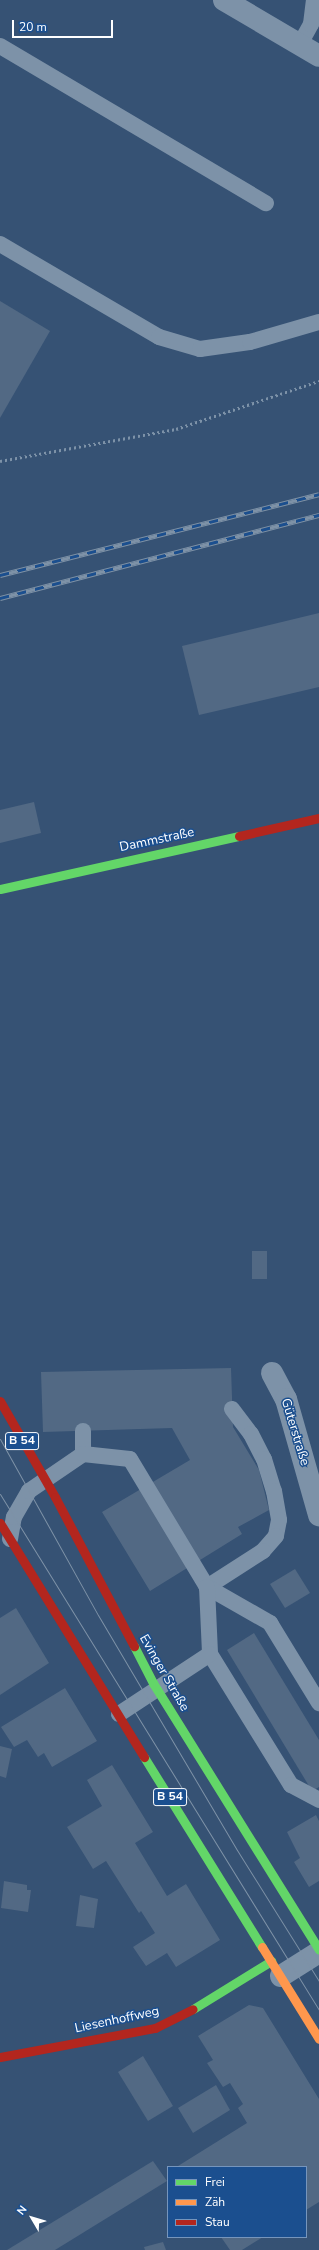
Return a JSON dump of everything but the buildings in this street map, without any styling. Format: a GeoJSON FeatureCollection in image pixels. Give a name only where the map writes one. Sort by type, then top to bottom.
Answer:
{"type":"FeatureCollection","features":[{"type":"Feature","properties":{"kind":"main road","name":"Dammstraße"},"geometry":{"type":"LineString","coordinates":[[0,889],[319,818]]}},
{"type":"Feature","properties":{"kind":"main road","name":"Evinger Straße"},"geometry":{"type":"LineString","coordinates":[[0,1401],[45,1480],[157,1688],[319,1951]]}},
{"type":"Feature","properties":{"kind":"main road","name":"B 54"},"geometry":{"type":"LineString","coordinates":[[0,1523],[319,2039]]}},
{"type":"Feature","properties":{"kind":"main road","name":"Liesenhoffweg"},"geometry":{"type":"LineString","coordinates":[[0,2057],[155,2028],[175,2020],[276,1969]]}},
{"type":"Feature","properties":{"kind":"street"},"geometry":{"type":"LineString","coordinates":[[224,0],[319,56]]}},
{"type":"Feature","properties":{"kind":"street","name":"Güterstraße"},"geometry":{"type":"LineString","coordinates":[[272,1373],[286,1398],[319,1515]]}},
{"type":"Feature","properties":{"kind":"street"},"geometry":{"type":"LineString","coordinates":[[276,1969],[319,1951]]}},
{"type":"Feature","properties":{"kind":"lane"},"geometry":{"type":"LineString","coordinates":[[300,44],[311,24],[314,0]]}},
{"type":"Feature","properties":{"kind":"lane"},"geometry":{"type":"LineString","coordinates":[[0,46],[266,203]]}},
{"type":"Feature","properties":{"kind":"lane"},"geometry":{"type":"LineString","coordinates":[[0,244],[159,337],[200,349],[250,342],[319,322]]}},
{"type":"Feature","properties":{"kind":"lane"},"geometry":{"type":"LineString","coordinates":[[207,1587],[263,1551],[276,1536],[279,1520],[274,1490],[264,1459],[251,1434],[232,1409]]}},
{"type":"Feature","properties":{"kind":"lane"},"geometry":{"type":"LineString","coordinates":[[83,1430],[83,1454]]}},
{"type":"Feature","properties":{"kind":"lane"},"geometry":{"type":"LineString","coordinates":[[10,1539],[14,1517],[29,1491],[83,1454],[130,1459],[207,1587],[210,1654],[291,1785],[319,1800]]}},
{"type":"Feature","properties":{"kind":"lane"},"geometry":{"type":"LineString","coordinates":[[207,1587],[270,1623],[319,1703]]}},
{"type":"Feature","properties":{"kind":"lane"},"geometry":{"type":"LineString","coordinates":[[119,1714],[210,1654]]}},
{"type":"Feature","properties":{"kind":"path"},"geometry":{"type":"LineString","coordinates":[[0,461],[176,429],[319,381]]}},
{"type":"Feature","properties":{"kind":"tram line"},"geometry":{"type":"LineString","coordinates":[[0,1439],[98,1615],[237,1850],[319,1981]]}},
{"type":"Feature","properties":{"kind":"tram line"},"geometry":{"type":"LineString","coordinates":[[0,1494],[319,2010]]}},
{"type":"Feature","properties":{"kind":"railway"},"geometry":{"type":"LineString","coordinates":[[0,575],[319,494]]}},
{"type":"Feature","properties":{"kind":"railway"},"geometry":{"type":"LineString","coordinates":[[0,598],[319,515]]}},
{"type":"Feature","properties":{"kind":"traffic: fast"},"geometry":{"type":"LineString","coordinates":[[0,889],[239,836]]}},
{"type":"Feature","properties":{"kind":"traffic: fast"},"geometry":{"type":"LineString","coordinates":[[134,1646],[153,1683],[319,1950]]}},
{"type":"Feature","properties":{"kind":"traffic: fast"},"geometry":{"type":"LineString","coordinates":[[144,1757],[262,1947]]}},
{"type":"Feature","properties":{"kind":"traffic: fast"},"geometry":{"type":"LineString","coordinates":[[193,2009],[271,1961]]}},
{"type":"Feature","properties":{"kind":"traffic: slow"},"geometry":{"type":"LineString","coordinates":[[262,1947],[319,2039]]}},
{"type":"Feature","properties":{"kind":"traffic: jam"},"geometry":{"type":"LineString","coordinates":[[239,836],[319,818]]}},
{"type":"Feature","properties":{"kind":"traffic: jam"},"geometry":{"type":"LineString","coordinates":[[0,1401],[55,1497],[134,1646]]}},
{"type":"Feature","properties":{"kind":"traffic: jam"},"geometry":{"type":"LineString","coordinates":[[0,1523],[144,1757]]}},
{"type":"Feature","properties":{"kind":"traffic: jam"},"geometry":{"type":"LineString","coordinates":[[0,2057],[155,2028],[193,2009]]}}]}
